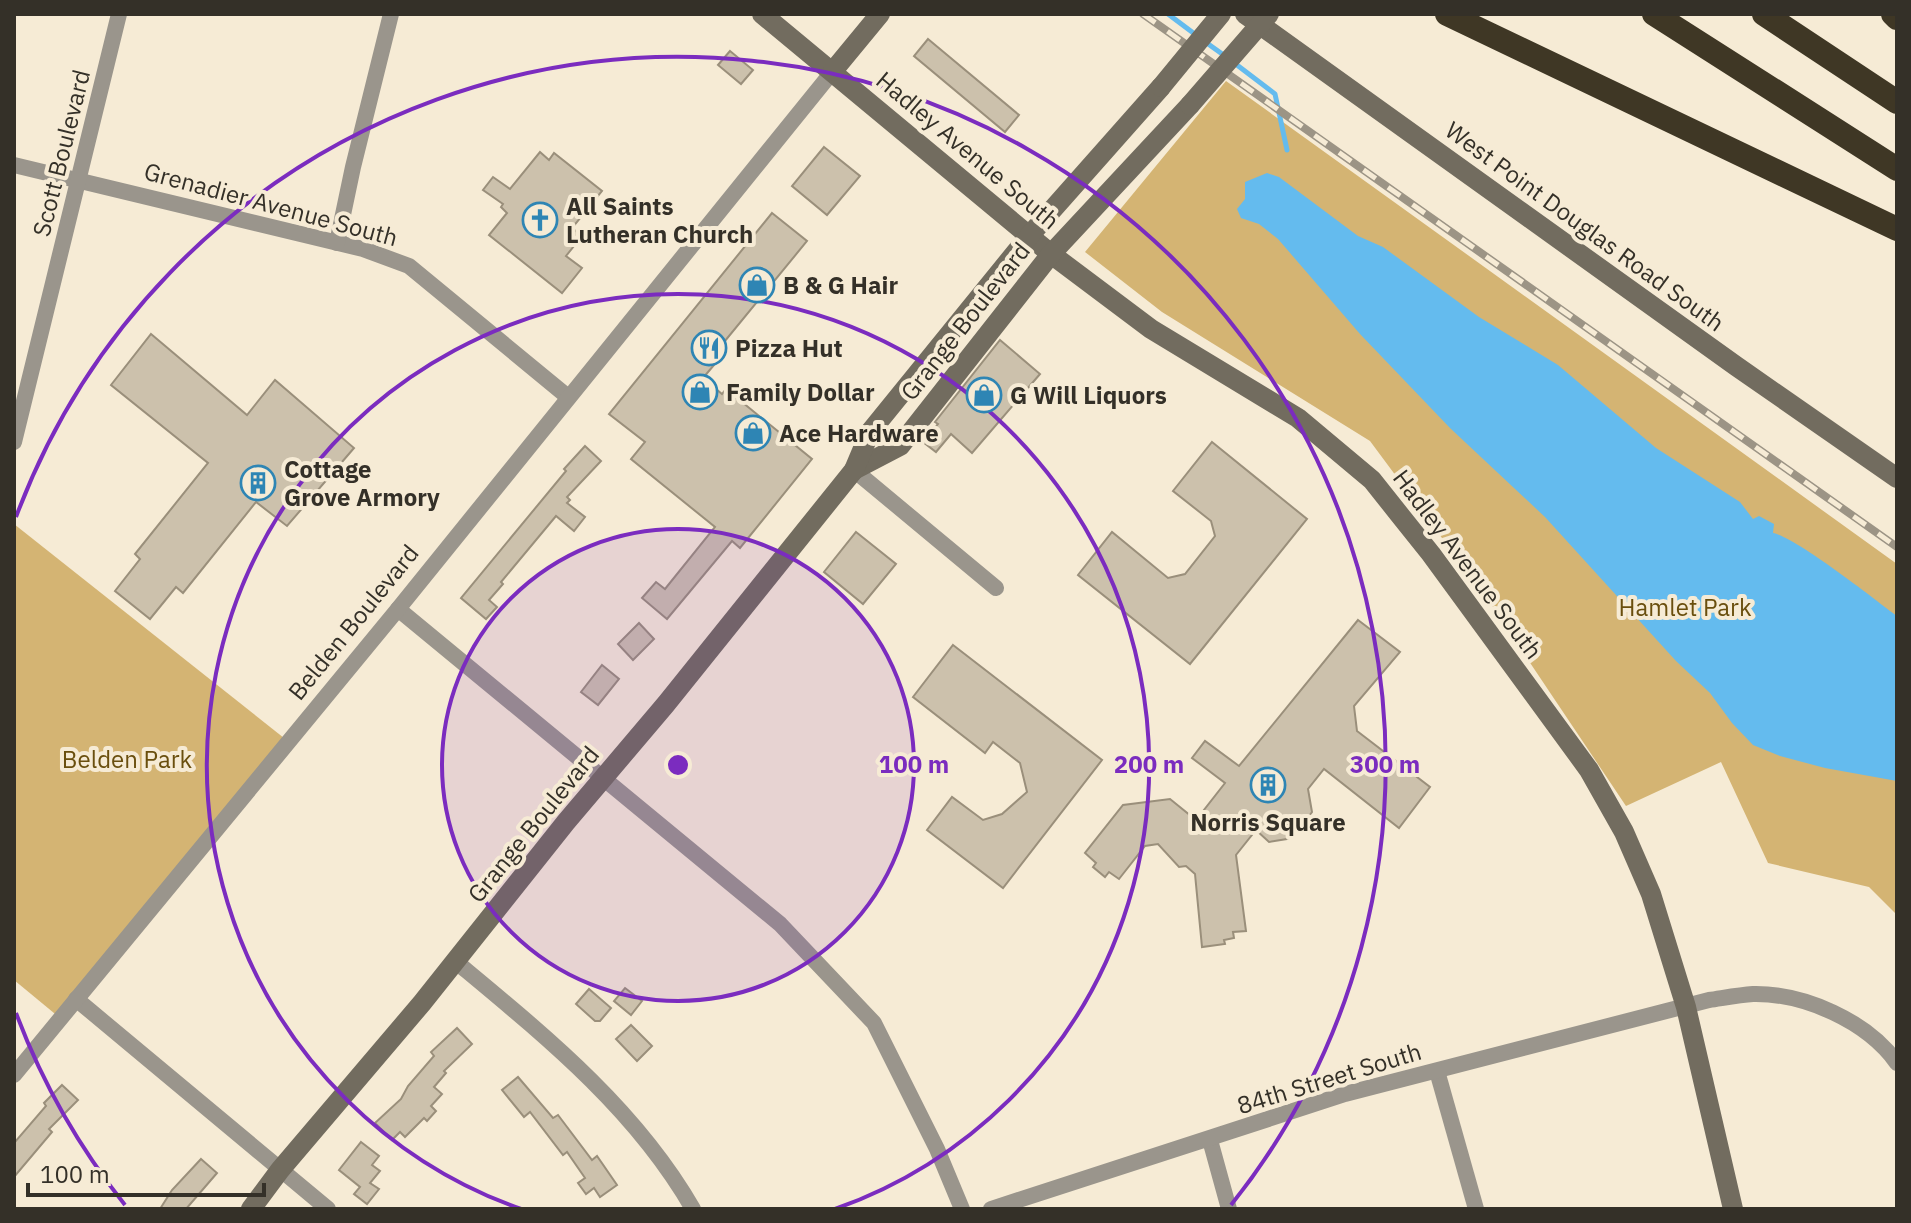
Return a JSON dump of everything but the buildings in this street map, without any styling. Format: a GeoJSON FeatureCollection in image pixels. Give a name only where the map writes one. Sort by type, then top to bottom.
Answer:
{"type":"FeatureCollection","features":[{"type":"Feature","properties":{"kind":"highway"},"geometry":{"type":"LineString","coordinates":[[1447,14],[1897,229]]}},
{"type":"Feature","properties":{"kind":"highway"},"geometry":{"type":"LineString","coordinates":[[1654,14],[1897,169]]}},
{"type":"Feature","properties":{"kind":"highway"},"geometry":{"type":"LineString","coordinates":[[1764,14],[1897,102]]}},
{"type":"Feature","properties":{"kind":"street","name":"Scott Boulevard"},"geometry":{"type":"LineString","coordinates":[[14,442],[119,14]]}},
{"type":"Feature","properties":{"kind":"street"},"geometry":{"type":"LineString","coordinates":[[337,243],[391,14]]}},
{"type":"Feature","properties":{"kind":"street","name":"Hadley Avenue South"},"geometry":{"type":"LineString","coordinates":[[762,14],[1051,254],[1151,329],[1298,418],[1372,480],[1431,554],[1589,770],[1624,832],[1651,894],[1686,1007],[1733,1209]]}},
{"type":"Feature","properties":{"kind":"street","name":"Belden Boulevard"},"geometry":{"type":"LineString","coordinates":[[14,1075],[398,609],[880,14]]}},
{"type":"Feature","properties":{"kind":"street","name":"Grange Boulevard"},"geometry":{"type":"LineString","coordinates":[[251,1209],[854,470],[870,432],[1029,236],[1221,14]]}},
{"type":"Feature","properties":{"kind":"street","name":"West Point Douglas Road South"},"geometry":{"type":"LineString","coordinates":[[1245,14],[1897,478]]}},
{"type":"Feature","properties":{"kind":"street","name":"Grange Boulevard"},"geometry":{"type":"LineString","coordinates":[[854,470],[900,446],[1051,254],[1190,105],[1269,14]]}},
{"type":"Feature","properties":{"kind":"street","name":"Grenadier Avenue South"},"geometry":{"type":"LineString","coordinates":[[14,165],[337,243],[409,266],[568,397]]}},
{"type":"Feature","properties":{"kind":"street"},"geometry":{"type":"LineString","coordinates":[[854,470],[996,588]]}},
{"type":"Feature","properties":{"kind":"street"},"geometry":{"type":"LineString","coordinates":[[398,609],[780,924],[874,1023],[937,1149],[962,1209]]}},
{"type":"Feature","properties":{"kind":"street"},"geometry":{"type":"LineString","coordinates":[[455,961],[547,1038],[618,1106],[664,1162],[693,1209]]}},
{"type":"Feature","properties":{"kind":"street","name":"84th Street South"},"geometry":{"type":"LineString","coordinates":[[991,1209],[1345,1094],[1709,1000],[1751,994],[1810,1004],[1851,1022],[1888,1050],[1897,1063]]}},
{"type":"Feature","properties":{"kind":"street"},"geometry":{"type":"LineString","coordinates":[[76,999],[328,1209]]}},
{"type":"Feature","properties":{"kind":"street"},"geometry":{"type":"LineString","coordinates":[[1437,1071],[1476,1209]]}},
{"type":"Feature","properties":{"kind":"street"},"geometry":{"type":"LineString","coordinates":[[1210,1140],[1229,1209]]}},
{"type":"Feature","properties":{"kind":"green space","name":"Hamlet Park"},"geometry":{"type":"Polygon","coordinates":[[[1226,81],[1897,564],[1897,915],[1869,887],[1768,863],[1721,762],[1626,806],[1488,600],[1370,441],[1162,312],[1085,252],[1226,81]]]}},
{"type":"Feature","properties":{"kind":"green space","name":"Belden Park"},"geometry":{"type":"Polygon","coordinates":[[[14,524],[289,742],[60,1018],[14,980],[14,524]]]}},
{"type":"Feature","properties":{"kind":"water"},"geometry":{"type":"Polygon","coordinates":[[[1267,173],[1279,177],[1358,236],[1383,247],[1479,317],[1558,365],[1656,448],[1740,502],[1753,519],[1759,516],[1774,524],[1773,533],[1816,556],[1897,616],[1897,781],[1825,768],[1753,745],[1710,693],[1676,661],[1545,517],[1450,428],[1360,334],[1278,239],[1259,224],[1241,218],[1237,209],[1245,199],[1245,182],[1267,173]]]}},
{"type":"Feature","properties":{"kind":"waterway"},"geometry":{"type":"LineString","coordinates":[[1168,14],[1196,35]]}},
{"type":"Feature","properties":{"kind":"waterway"},"geometry":{"type":"LineString","coordinates":[[1204,41],[1225,56]]}},
{"type":"Feature","properties":{"kind":"waterway"},"geometry":{"type":"LineString","coordinates":[[1233,62],[1275,94],[1287,150]]}},
{"type":"Feature","properties":{"kind":"railway"},"geometry":{"type":"LineString","coordinates":[[1143,14],[1897,547]]}},
{"type":"Feature","properties":{"kind":"place","name":"All Saints Lutheran Church"},"geometry":{"type":"Point","coordinates":[540,220]}},
{"type":"Feature","properties":{"kind":"place","name":"B & G Hair"},"geometry":{"type":"Point","coordinates":[757,285]}},
{"type":"Feature","properties":{"kind":"place","name":"Pizza Hut"},"geometry":{"type":"Point","coordinates":[709,348]}},
{"type":"Feature","properties":{"kind":"place","name":"Family Dollar"},"geometry":{"type":"Point","coordinates":[700,392]}},
{"type":"Feature","properties":{"kind":"place","name":"G Will Liquors"},"geometry":{"type":"Point","coordinates":[984,395]}},
{"type":"Feature","properties":{"kind":"place","name":"Ace Hardware"},"geometry":{"type":"Point","coordinates":[753,433]}},
{"type":"Feature","properties":{"kind":"place","name":"Cottage Grove Armory"},"geometry":{"type":"Point","coordinates":[258,483]}},
{"type":"Feature","properties":{"kind":"place","name":"Norris Square"},"geometry":{"type":"Point","coordinates":[1268,785]}}]}
